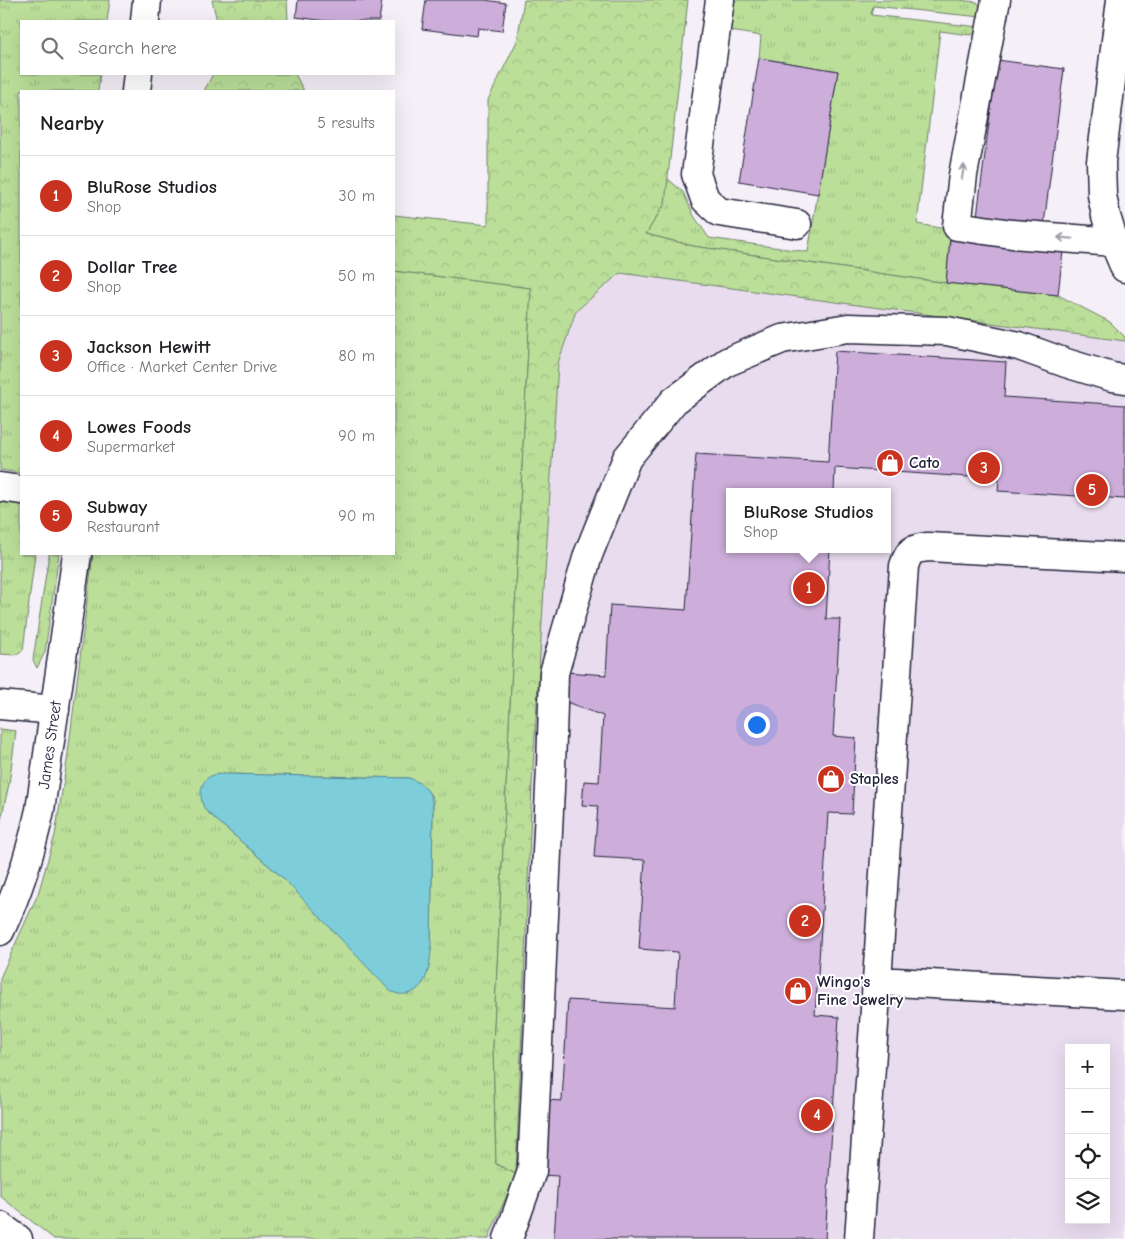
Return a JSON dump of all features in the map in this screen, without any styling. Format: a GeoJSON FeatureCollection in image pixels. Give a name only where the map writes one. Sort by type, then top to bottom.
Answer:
{"type":"FeatureCollection","features":[{"type":"Feature","properties":{"kind":"street"},"geometry":{"type":"LineString","coordinates":[[145,20],[147,0]]}},
{"type":"Feature","properties":{"kind":"street"},"geometry":{"type":"LineString","coordinates":[[720,0],[696,174],[705,199],[719,212],[797,224]]}},
{"type":"Feature","properties":{"kind":"street"},"geometry":{"type":"LineString","coordinates":[[996,0],[963,175],[958,226],[1012,234],[1114,242]]}},
{"type":"Feature","properties":{"kind":"street"},"geometry":{"type":"LineString","coordinates":[[1125,1],[1120,0],[1101,162],[1102,195],[1114,242],[1125,268]]}},
{"type":"Feature","properties":{"kind":"street"},"geometry":{"type":"LineString","coordinates":[[136,90],[138,75]]}},
{"type":"Feature","properties":{"kind":"street"},"geometry":{"type":"LineString","coordinates":[[508,1239],[532,1172],[552,767],[554,673],[588,555],[627,458],[674,401],[727,362],[782,339],[848,328],[947,331],[1019,346],[1066,364],[1125,379]]}},
{"type":"Feature","properties":{"kind":"street"},"geometry":{"type":"LineString","coordinates":[[0,488],[20,490]]}},
{"type":"Feature","properties":{"kind":"street"},"geometry":{"type":"LineString","coordinates":[[859,1239],[904,566],[908,555],[914,549],[928,547],[1125,557]]}},
{"type":"Feature","properties":{"kind":"street","name":"James Street"},"geometry":{"type":"LineString","coordinates":[[0,931],[18,887],[36,830],[44,791],[77,555]]}},
{"type":"Feature","properties":{"kind":"street"},"geometry":{"type":"LineString","coordinates":[[0,705],[55,710]]}},
{"type":"Feature","properties":{"kind":"street"},"geometry":{"type":"LineString","coordinates":[[877,981],[1125,995]]}},
{"type":"Feature","properties":{"kind":"street"},"geometry":{"type":"LineString","coordinates":[[0,1226],[18,1239]]}},
{"type":"Feature","properties":{"kind":"shaded area"},"geometry":{"type":"Polygon","coordinates":[[[620,273],[1125,341],[1125,1239],[488,1239],[516,1174],[532,784],[558,363],[576,311],[620,273]]]}},
{"type":"Feature","properties":{"kind":"green space"},"geometry":{"type":"Polygon","coordinates":[[[0,0],[110,0],[107,20],[20,20],[20,75],[100,75],[98,90],[20,90],[20,473],[0,470],[0,0]]]}},
{"type":"Feature","properties":{"kind":"green space"},"geometry":{"type":"Polygon","coordinates":[[[212,0],[287,0],[288,20],[217,20],[212,0]]]}},
{"type":"Feature","properties":{"kind":"green space"},"geometry":{"type":"Polygon","coordinates":[[[524,0],[688,0],[665,203],[646,234],[693,246],[946,283],[1058,295],[1110,322],[1125,337],[1125,341],[620,273],[576,311],[558,363],[532,784],[516,1174],[496,1164],[493,1047],[531,288],[395,271],[395,215],[488,225],[488,100],[517,41],[524,0]]]}},
{"type":"Feature","properties":{"kind":"green space"},"geometry":{"type":"Polygon","coordinates":[[[729,0],[958,0],[977,2],[980,6],[981,17],[873,6],[871,15],[979,27],[978,32],[970,35],[940,31],[917,224],[951,230],[946,283],[693,246],[646,234],[665,203],[667,178],[683,192],[694,216],[709,238],[808,252],[838,71],[759,58],[761,36],[725,30],[729,0]]]}},
{"type":"Feature","properties":{"kind":"green space"},"geometry":{"type":"Polygon","coordinates":[[[212,75],[296,75],[303,90],[205,90],[212,75]]]}},
{"type":"Feature","properties":{"kind":"green space"},"geometry":{"type":"Polygon","coordinates":[[[395,271],[531,288],[493,1047],[496,1164],[516,1174],[488,1239],[54,1239],[0,1196],[0,978],[38,894],[55,835],[67,761],[93,555],[395,555],[395,271]],[[213,775],[205,810],[283,878],[431,951],[433,799],[423,786],[409,778],[213,775]]]}},
{"type":"Feature","properties":{"kind":"green space"},"geometry":{"type":"Polygon","coordinates":[[[0,497],[20,501],[20,555],[35,555],[23,650],[15,655],[0,654],[0,497]]]}},
{"type":"Feature","properties":{"kind":"green space"},"geometry":{"type":"Polygon","coordinates":[[[49,555],[59,555],[45,652],[37,668],[33,660],[49,555]]]}},
{"type":"Feature","properties":{"kind":"green space"},"geometry":{"type":"Polygon","coordinates":[[[0,729],[16,731],[9,784],[0,825],[0,729]]]}},
{"type":"Feature","properties":{"kind":"water"},"geometry":{"type":"Polygon","coordinates":[[[213,775],[409,778],[427,789],[433,809],[431,951],[427,974],[417,989],[407,994],[390,991],[283,878],[205,810],[201,795],[202,786],[213,775]]]}},
{"type":"Feature","properties":{"kind":"building"},"geometry":{"type":"Polygon","coordinates":[[[298,0],[382,0],[379,20],[318,20],[296,17],[298,0]]]}},
{"type":"Feature","properties":{"kind":"building"},"geometry":{"type":"Polygon","coordinates":[[[426,0],[485,0],[506,3],[502,31],[478,28],[477,36],[422,29],[426,0]]]}},
{"type":"Feature","properties":{"kind":"building"},"geometry":{"type":"Polygon","coordinates":[[[759,58],[838,71],[818,194],[739,181],[759,58]]]}},
{"type":"Feature","properties":{"kind":"building"},"geometry":{"type":"Polygon","coordinates":[[[997,60],[1064,69],[1044,224],[977,216],[997,60]]]}},
{"type":"Feature","properties":{"kind":"building"},"geometry":{"type":"Polygon","coordinates":[[[950,239],[1063,251],[1058,295],[946,283],[950,239]]]}},
{"type":"Feature","properties":{"kind":"building"},"geometry":{"type":"Polygon","coordinates":[[[835,351],[1006,362],[1004,397],[1125,405],[1125,499],[998,491],[999,479],[835,468],[834,488],[726,488],[726,553],[830,553],[826,619],[840,619],[833,736],[856,738],[852,814],[828,813],[815,1015],[839,1017],[825,1239],[554,1239],[558,1176],[542,1175],[547,1100],[562,1101],[568,1000],[675,1007],[678,952],[639,949],[645,860],[594,857],[598,806],[582,805],[584,781],[599,782],[603,716],[564,701],[566,672],[606,675],[610,605],[686,610],[696,454],[828,462],[835,351]]]}},
{"type":"Feature","properties":{"kind":"place","name":"Cato"},"geometry":{"type":"Point","coordinates":[890,463]}},
{"type":"Feature","properties":{"kind":"place","name":"Jackson Hewitt"},"geometry":{"type":"Point","coordinates":[984,468]}},
{"type":"Feature","properties":{"kind":"place","name":"Subway"},"geometry":{"type":"Point","coordinates":[1092,490]}},
{"type":"Feature","properties":{"kind":"place","name":"BluRose Studios"},"geometry":{"type":"Point","coordinates":[809,588]}},
{"type":"Feature","properties":{"kind":"place","name":"Staples"},"geometry":{"type":"Point","coordinates":[831,779]}},
{"type":"Feature","properties":{"kind":"place","name":"Dollar Tree"},"geometry":{"type":"Point","coordinates":[805,921]}},
{"type":"Feature","properties":{"kind":"place","name":"Wingo's Fine Jewelry"},"geometry":{"type":"Point","coordinates":[798,991]}},
{"type":"Feature","properties":{"kind":"place","name":"Lowes Foods"},"geometry":{"type":"Point","coordinates":[817,1115]}}]}
